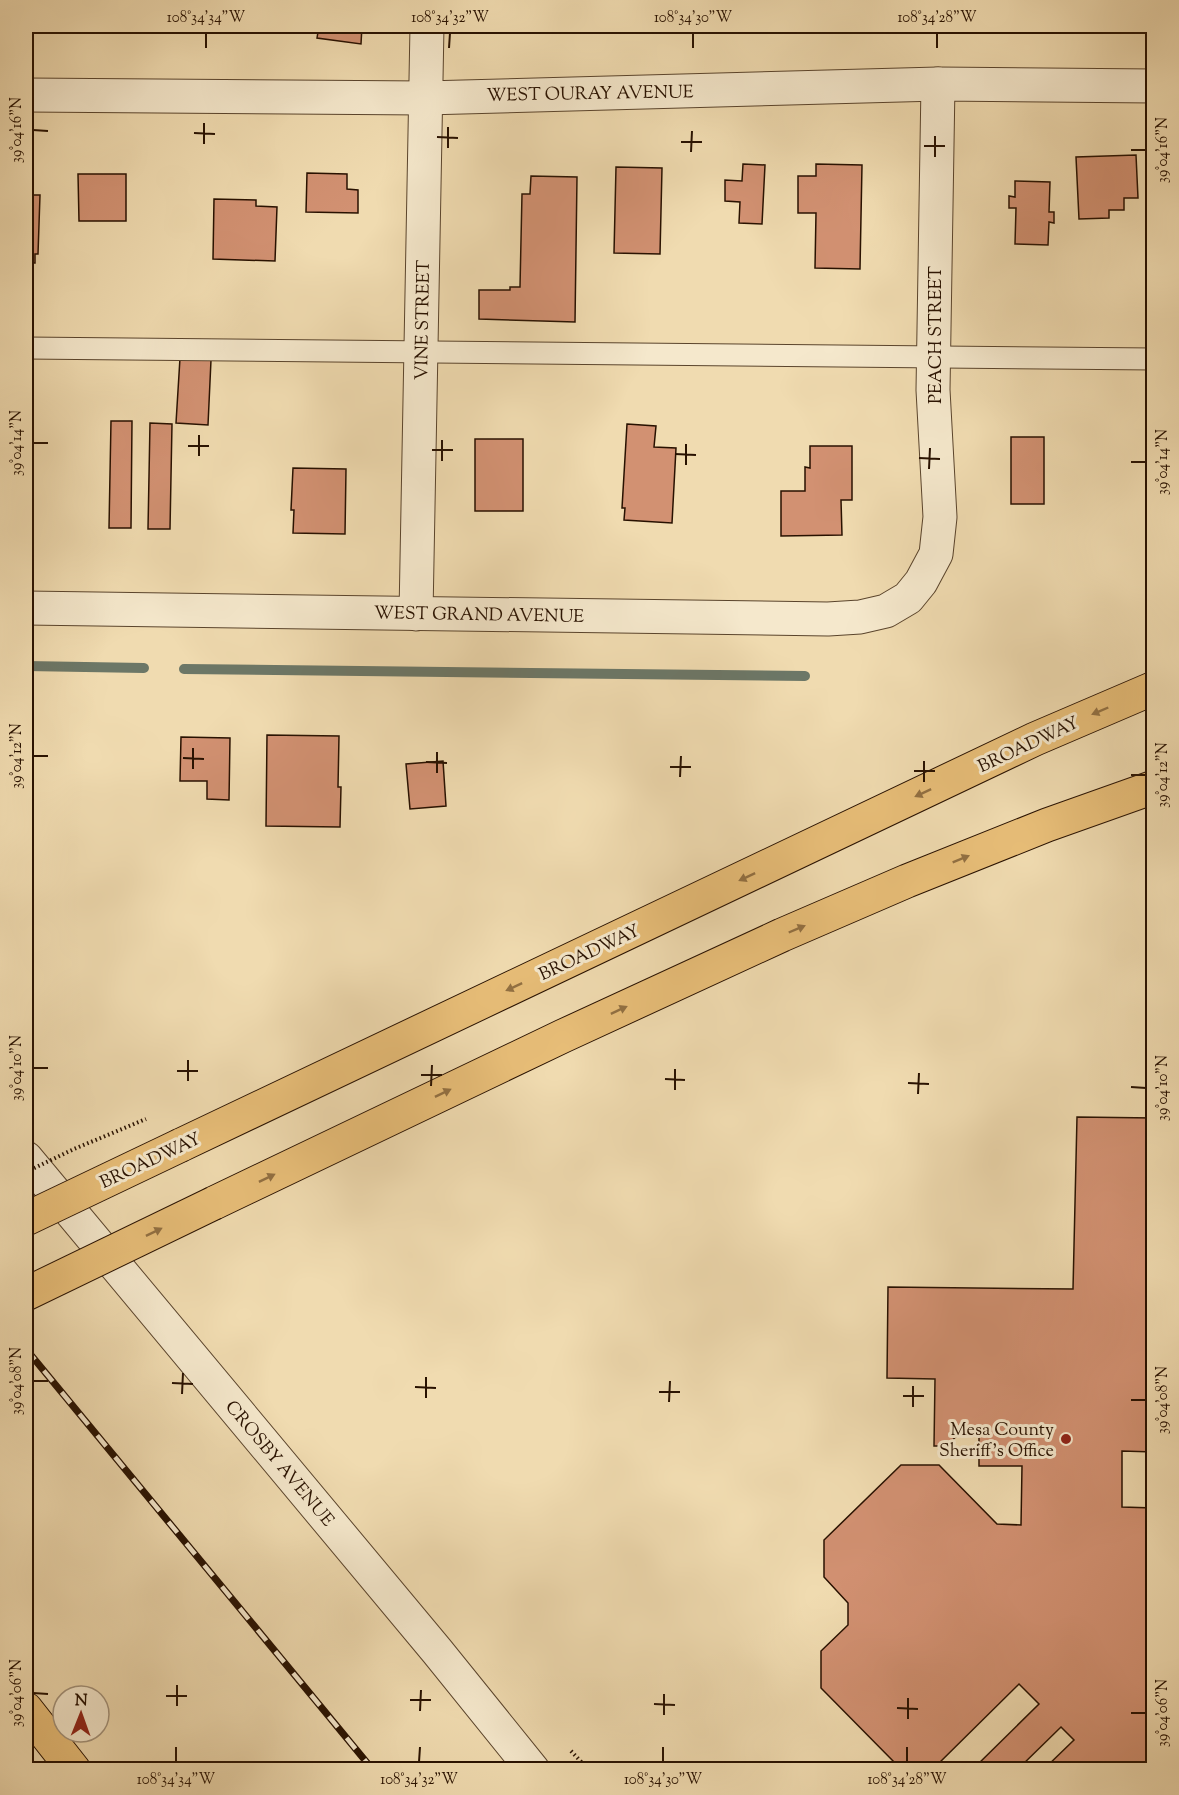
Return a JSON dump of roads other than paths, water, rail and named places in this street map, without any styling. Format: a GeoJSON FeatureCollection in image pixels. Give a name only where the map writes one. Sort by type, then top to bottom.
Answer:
{"type":"FeatureCollection","features":[{"type":"Feature","properties":{"kind":"main road","name":"BROADWAY"},"geometry":{"type":"LineString","coordinates":[[26,1219],[1035,739],[1154,688]]}},
{"type":"Feature","properties":{"kind":"main road"},"geometry":{"type":"LineString","coordinates":[[26,1293],[563,1035],[782,935],[907,881],[1047,825],[1154,787]]}},
{"type":"Feature","properties":{"kind":"main road"},"geometry":{"type":"LineString","coordinates":[[26,1709],[74,1770]]}},
{"type":"Feature","properties":{"kind":"street","name":"VINE STREET"},"geometry":{"type":"LineString","coordinates":[[416,614],[427,26]]}},
{"type":"Feature","properties":{"kind":"street","name":"WEST OURAY AVENUE"},"geometry":{"type":"LineString","coordinates":[[26,95],[425,98],[938,84],[1154,86]]}},
{"type":"Feature","properties":{"kind":"street","name":"PEACH STREET"},"geometry":{"type":"LineString","coordinates":[[921,582],[936,554],[940,517],[933,390],[938,84]]}},
{"type":"Feature","properties":{"kind":"street","name":"WEST GRAND AVENUE"},"geometry":{"type":"LineString","coordinates":[[26,608],[828,619],[860,617],[886,611],[908,598],[921,582]]}},
{"type":"Feature","properties":{"kind":"street","name":"CROSBY AVENUE"},"geometry":{"type":"LineString","coordinates":[[26,1158],[534,1770]]}},
{"type":"Feature","properties":{"kind":"lane"},"geometry":{"type":"LineString","coordinates":[[26,348],[1154,358]]}},
{"type":"Feature","properties":{"kind":"waterway"},"geometry":{"type":"LineString","coordinates":[[26,666],[144,668]]}},
{"type":"Feature","properties":{"kind":"waterway"},"geometry":{"type":"LineString","coordinates":[[184,669],[805,676]]}},
{"type":"Feature","properties":{"kind":"railway"},"geometry":{"type":"LineString","coordinates":[[26,1349],[373,1770]]}},
{"type":"Feature","properties":{"kind":"place","name":"Mesa County Sheriff's Office"},"geometry":{"type":"Point","coordinates":[1066,1439]}}]}
